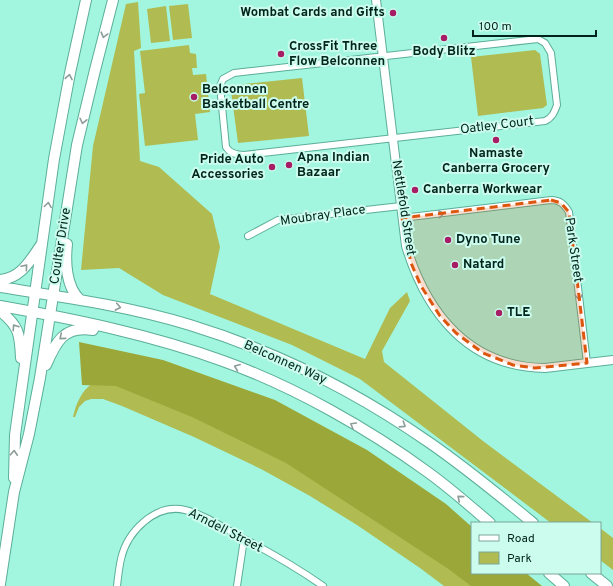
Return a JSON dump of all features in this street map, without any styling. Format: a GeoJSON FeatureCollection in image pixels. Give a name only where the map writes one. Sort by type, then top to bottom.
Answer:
{"type":"FeatureCollection","features":[{"type":"Feature","properties":{"kind":"main road","name":"Coulter Drive"},"geometry":{"type":"LineString","coordinates":[[14,492],[15,435],[42,243],[62,116],[86,0]]}},
{"type":"Feature","properties":{"kind":"main road","name":"Coulter Drive"},"geometry":{"type":"LineString","coordinates":[[0,584],[14,492],[29,434],[40,378],[77,145],[94,70],[113,0]]}},
{"type":"Feature","properties":{"kind":"main road"},"geometry":{"type":"LineString","coordinates":[[77,145],[78,175],[66,257],[72,291],[80,300]]}},
{"type":"Feature","properties":{"kind":"main road"},"geometry":{"type":"LineString","coordinates":[[0,280],[10,278],[19,273],[27,265],[42,243]]}},
{"type":"Feature","properties":{"kind":"main road","name":"Belconnen Way"},"geometry":{"type":"LineString","coordinates":[[0,287],[80,300],[149,314],[190,325],[234,340],[307,371],[356,397],[430,442],[475,475],[531,522]]}},
{"type":"Feature","properties":{"kind":"main road","name":"Belconnen Way"},"geometry":{"type":"LineString","coordinates":[[0,306],[50,315],[140,336],[224,361],[261,377],[316,403],[373,436],[429,473],[489,522]]}},
{"type":"Feature","properties":{"kind":"main road"},"geometry":{"type":"LineString","coordinates":[[0,310],[13,323],[20,336],[23,376]]}},
{"type":"Feature","properties":{"kind":"main road"},"geometry":{"type":"LineString","coordinates":[[40,378],[56,343],[60,338],[71,331],[89,329],[140,336]]}},
{"type":"Feature","properties":{"kind":"main road"},"geometry":{"type":"LineString","coordinates":[[550,574],[564,586]]}},
{"type":"Feature","properties":{"kind":"main road"},"geometry":{"type":"LineString","coordinates":[[592,574],[607,586]]}},
{"type":"Feature","properties":{"kind":"street","name":"Nettlefold Street"},"geometry":{"type":"LineString","coordinates":[[376,0],[406,246],[421,286],[440,316],[465,340],[483,353],[513,365],[545,368],[613,360]]}},
{"type":"Feature","properties":{"kind":"street","name":"Oatley Court"},"geometry":{"type":"LineString","coordinates":[[538,39],[545,43],[551,53],[557,105],[554,113],[549,119],[529,123],[244,155],[237,155],[228,150],[225,141],[219,90],[221,82],[226,76],[234,73],[383,56],[538,39]]}},
{"type":"Feature","properties":{"kind":"street","name":"Park Street"},"geometry":{"type":"LineString","coordinates":[[402,218],[551,200],[556,200],[561,203],[569,212],[587,363]]}},
{"type":"Feature","properties":{"kind":"street","name":"Moubray Place"},"geometry":{"type":"LineString","coordinates":[[248,236],[278,220],[401,206]]}},
{"type":"Feature","properties":{"kind":"street","name":"Arndell Street"},"geometry":{"type":"LineString","coordinates":[[117,586],[121,558],[127,544],[140,525],[157,513],[183,509],[196,513],[244,539],[323,586]]}},
{"type":"Feature","properties":{"kind":"street"},"geometry":{"type":"LineString","coordinates":[[237,586],[244,539]]}},
{"type":"Feature","properties":{"kind":"highlighted area"},"geometry":{"type":"Polygon","coordinates":[[[551,200],[561,203],[569,212],[587,363],[535,368],[513,365],[483,353],[456,333],[440,316],[421,286],[411,263],[402,218],[551,200]]]}},
{"type":"Feature","properties":{"kind":"green space"},"geometry":{"type":"Polygon","coordinates":[[[138,2],[141,48],[134,51],[140,161],[159,167],[212,214],[220,247],[210,294],[365,359],[390,308],[407,292],[410,301],[382,351],[384,362],[483,441],[592,522],[550,522],[360,379],[292,345],[163,295],[119,268],[81,270],[93,146],[126,4],[138,2]]]}},
{"type":"Feature","properties":{"kind":"green space"},"geometry":{"type":"Polygon","coordinates":[[[188,4],[192,38],[173,40],[169,6],[188,4]]]}},
{"type":"Feature","properties":{"kind":"green space"},"geometry":{"type":"Polygon","coordinates":[[[166,6],[170,41],[151,43],[147,9],[166,6]]]}},
{"type":"Feature","properties":{"kind":"green space"},"geometry":{"type":"Polygon","coordinates":[[[189,45],[190,53],[196,54],[197,68],[192,68],[193,75],[206,74],[210,112],[195,114],[198,140],[145,146],[139,94],[145,93],[140,51],[189,45]]]}},
{"type":"Feature","properties":{"kind":"green space"},"geometry":{"type":"Polygon","coordinates":[[[535,50],[540,54],[547,105],[543,108],[478,116],[471,57],[535,50]]]}},
{"type":"Feature","properties":{"kind":"green space"},"geometry":{"type":"Polygon","coordinates":[[[302,78],[309,136],[238,143],[231,91],[235,85],[302,78]]]}},
{"type":"Feature","properties":{"kind":"green space"},"geometry":{"type":"Polygon","coordinates":[[[79,342],[163,360],[275,400],[367,450],[446,504],[471,526],[471,574],[527,574],[542,586],[471,586],[447,568],[286,463],[192,417],[116,386],[82,385],[79,342]]]}},
{"type":"Feature","properties":{"kind":"green space"},"geometry":{"type":"Polygon","coordinates":[[[139,374],[471,572],[471,574],[510,586],[444,586],[357,525],[310,496],[261,469],[194,437],[122,406],[103,399],[91,399],[85,401],[79,407],[75,417],[73,417],[80,398],[85,390],[93,383],[139,374]]]}},
{"type":"Feature","properties":{"kind":"green space"},"geometry":{"type":"Polygon","coordinates":[[[601,529],[613,538],[613,570],[601,561],[601,529]]]}},
{"type":"Feature","properties":{"kind":"place","name":"Wombat Cards and Gifts"},"geometry":{"type":"Point","coordinates":[393,13]}},
{"type":"Feature","properties":{"kind":"place","name":"Body Blitz"},"geometry":{"type":"Point","coordinates":[444,38]}},
{"type":"Feature","properties":{"kind":"place","name":"CrossFit Three Flow Belconnen"},"geometry":{"type":"Point","coordinates":[281,54]}},
{"type":"Feature","properties":{"kind":"place","name":"Belconnen Basketball Centre"},"geometry":{"type":"Point","coordinates":[194,97]}},
{"type":"Feature","properties":{"kind":"place","name":"Namaste Canberra Grocery"},"geometry":{"type":"Point","coordinates":[496,140]}},
{"type":"Feature","properties":{"kind":"place","name":"Apna Indian Bazaar"},"geometry":{"type":"Point","coordinates":[289,165]}},
{"type":"Feature","properties":{"kind":"place","name":"Pride Auto Accessories"},"geometry":{"type":"Point","coordinates":[272,167]}},
{"type":"Feature","properties":{"kind":"place","name":"Canberra Workwear"},"geometry":{"type":"Point","coordinates":[415,190]}},
{"type":"Feature","properties":{"kind":"place","name":"Dyno Tune"},"geometry":{"type":"Point","coordinates":[448,240]}},
{"type":"Feature","properties":{"kind":"place","name":"Natard"},"geometry":{"type":"Point","coordinates":[455,265]}},
{"type":"Feature","properties":{"kind":"place","name":"TLE"},"geometry":{"type":"Point","coordinates":[499,313]}}]}
